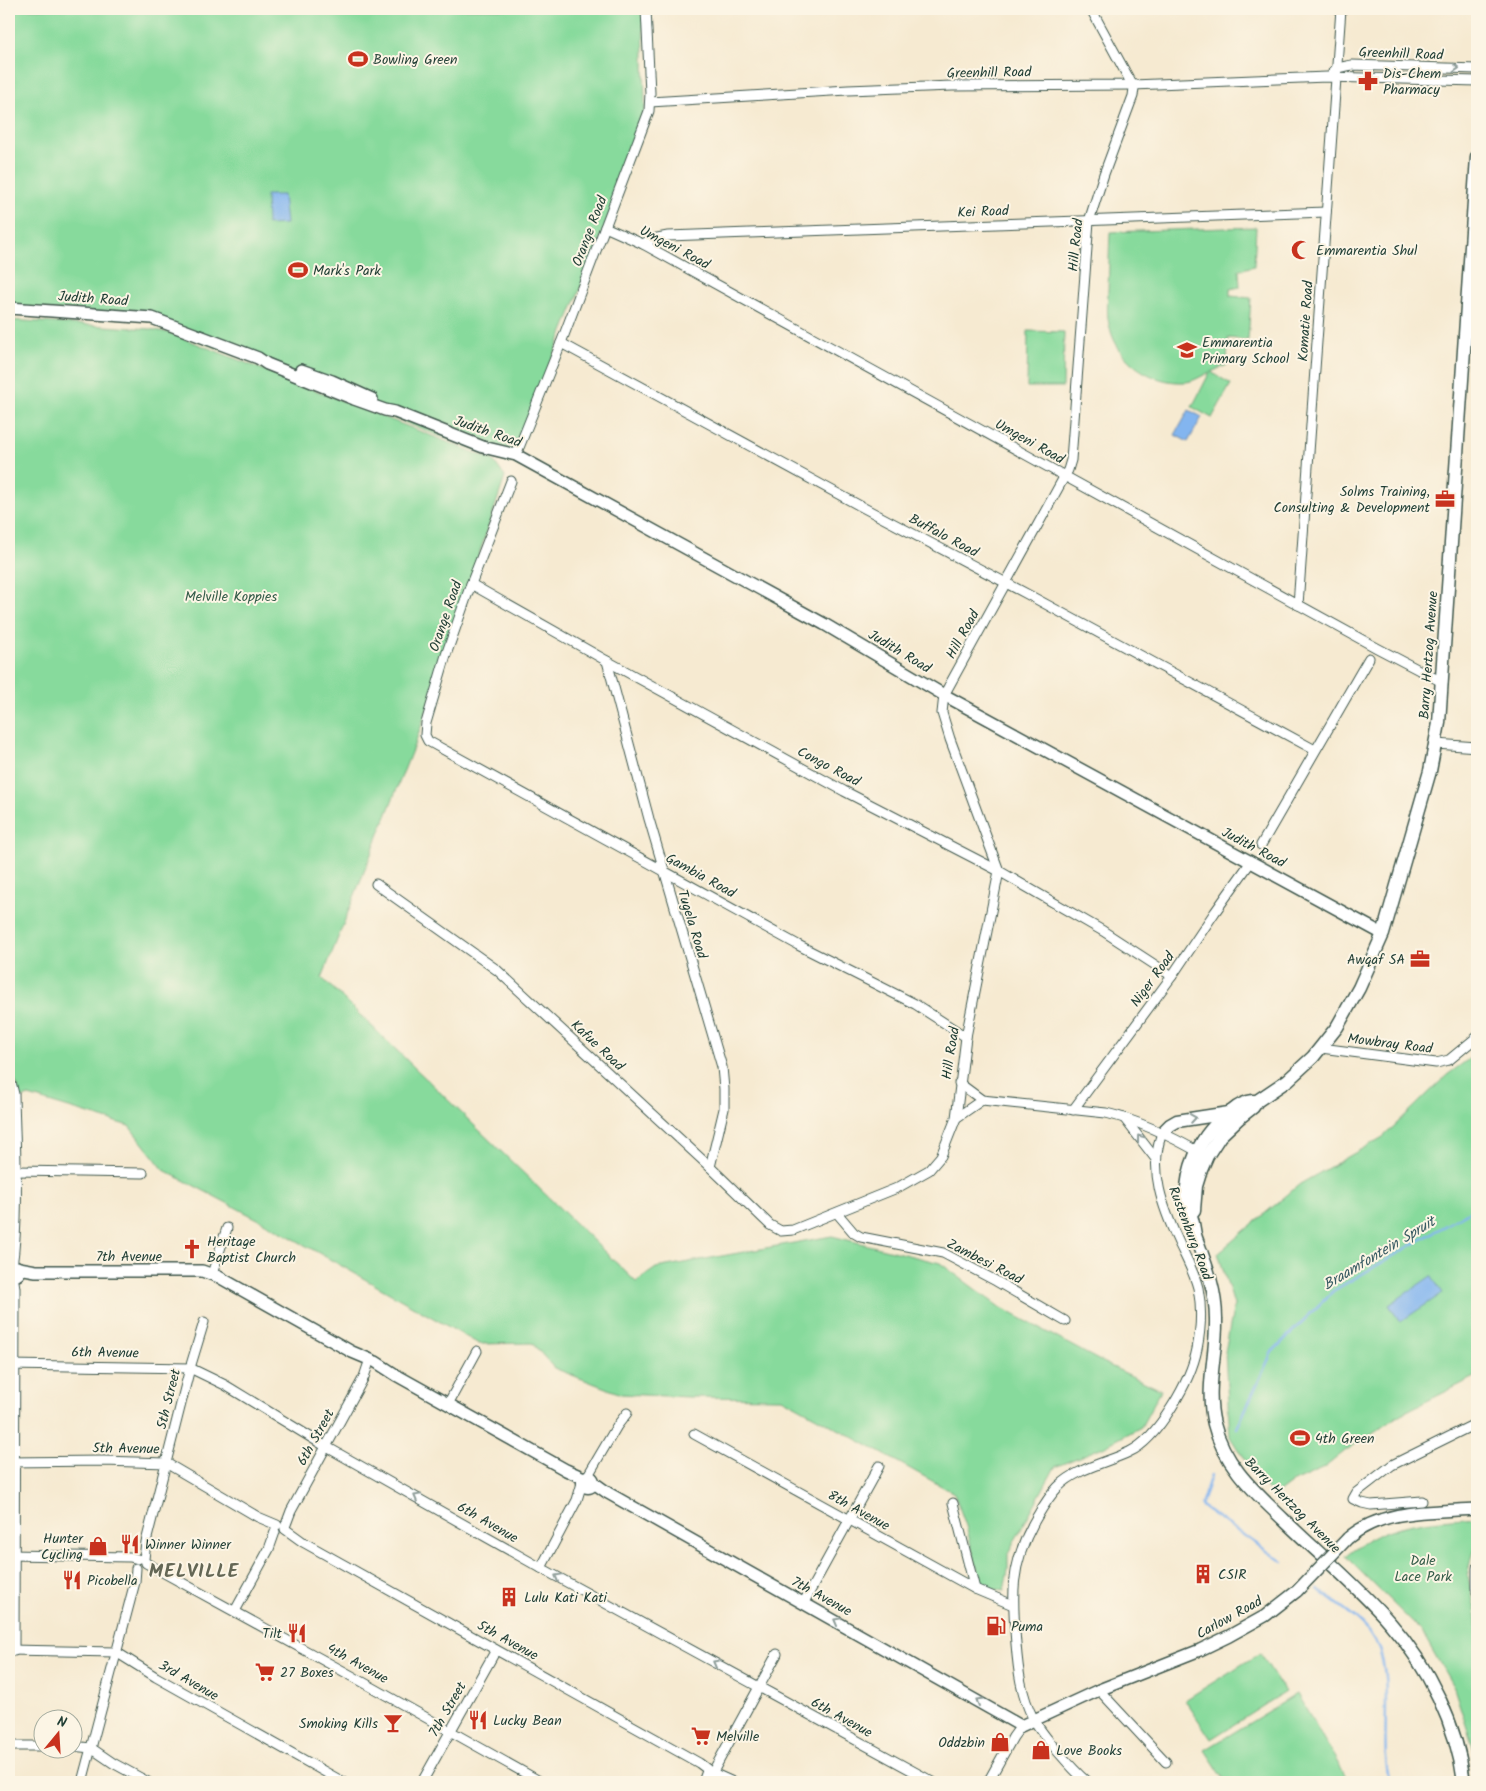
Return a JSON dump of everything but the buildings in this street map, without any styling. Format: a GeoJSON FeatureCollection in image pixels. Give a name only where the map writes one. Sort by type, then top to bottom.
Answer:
{"type":"FeatureCollection","features":[{"type":"Feature","properties":{"kind":"main road","name":"Barry Hertzog Avenue"},"geometry":{"type":"LineString","coordinates":[[1464,1782],[1456,1747],[1443,1710],[1424,1671],[1404,1640],[1378,1609],[1256,1493],[1237,1472],[1221,1446],[1214,1423],[1210,1392],[1216,1328],[1215,1297],[1191,1214],[1187,1211],[1187,1188],[1189,1172],[1202,1153],[1253,1107],[1257,1101],[1298,1072],[1321,1048],[1352,1004],[1382,934],[1425,787],[1436,744],[1442,682],[1477,157]]}},
{"type":"Feature","properties":{"kind":"main road","name":"Barry Hertzog Avenue"},"geometry":{"type":"LineString","coordinates":[[1202,1153],[1210,1130],[1229,1113],[1248,1101],[1257,1101]]}},
{"type":"Feature","properties":{"kind":"main road"},"geometry":{"type":"LineString","coordinates":[[1162,1133],[1176,1121],[1229,1113]]}},
{"type":"Feature","properties":{"kind":"street","name":"Orange Road"},"geometry":{"type":"LineString","coordinates":[[516,455],[561,343],[649,111],[646,9]]}},
{"type":"Feature","properties":{"kind":"street"},"geometry":{"type":"LineString","coordinates":[[1091,9],[1133,85]]}},
{"type":"Feature","properties":{"kind":"street","name":"Komatie Road"},"geometry":{"type":"LineString","coordinates":[[1298,605],[1342,9]]}},
{"type":"Feature","properties":{"kind":"street","name":"Greenhill Road"},"geometry":{"type":"LineString","coordinates":[[650,102],[906,88],[1133,85],[1327,76],[1352,65],[1405,65],[1477,69]]}},
{"type":"Feature","properties":{"kind":"street"},"geometry":{"type":"LineString","coordinates":[[1404,79],[1405,65]]}},
{"type":"Feature","properties":{"kind":"street","name":"Greenhill Road"},"geometry":{"type":"LineString","coordinates":[[1337,72],[1404,79],[1477,81]]}},
{"type":"Feature","properties":{"kind":"street","name":"Hill Road"},"geometry":{"type":"LineString","coordinates":[[793,1230],[897,1188],[929,1170],[941,1156],[956,1118],[966,1036],[999,871],[950,739],[942,713],[944,695],[1071,460],[1089,221],[1133,96],[1133,85]]}},
{"type":"Feature","properties":{"kind":"street","name":"Kei Road"},"geometry":{"type":"LineString","coordinates":[[642,244],[652,239],[668,236],[1326,212]]}},
{"type":"Feature","properties":{"kind":"street","name":"Umgeni Road"},"geometry":{"type":"LineString","coordinates":[[605,227],[642,244],[1298,605],[1442,682]]}},
{"type":"Feature","properties":{"kind":"street","name":"Judith Road"},"geometry":{"type":"LineString","coordinates":[[9,308],[152,318],[258,358],[319,376],[375,400],[395,412],[483,447],[516,455],[824,624],[944,695],[1382,934]]}},
{"type":"Feature","properties":{"kind":"street","name":"Buffalo Road"},"geometry":{"type":"LineString","coordinates":[[561,343],[1315,750]]}},
{"type":"Feature","properties":{"kind":"street","name":"Orange Road"},"geometry":{"type":"LineString","coordinates":[[425,734],[426,723],[446,655],[511,481]]}},
{"type":"Feature","properties":{"kind":"street","name":"Congo Road"},"geometry":{"type":"LineString","coordinates":[[471,584],[844,790],[999,871],[1103,931],[1172,976]]}},
{"type":"Feature","properties":{"kind":"street"},"geometry":{"type":"LineString","coordinates":[[1261,845],[1369,658]]}},
{"type":"Feature","properties":{"kind":"street","name":"Tugela Road"},"geometry":{"type":"LineString","coordinates":[[607,660],[663,870],[722,1067],[724,1109],[710,1167]]}},
{"type":"Feature","properties":{"kind":"street","name":"Gambia Road"},"geometry":{"type":"LineString","coordinates":[[425,734],[428,741],[436,746],[798,944],[914,1004],[966,1036]]}},
{"type":"Feature","properties":{"kind":"street"},"geometry":{"type":"LineString","coordinates":[[1436,744],[1477,747]]}},
{"type":"Feature","properties":{"kind":"street","name":"Niger Road"},"geometry":{"type":"LineString","coordinates":[[1073,1110],[1172,976],[1214,912],[1250,863]]}},
{"type":"Feature","properties":{"kind":"street","name":"Kafue Road"},"geometry":{"type":"LineString","coordinates":[[376,884],[498,970],[770,1225],[784,1232],[793,1230]]}},
{"type":"Feature","properties":{"kind":"street","name":"Mowbray Road"},"geometry":{"type":"LineString","coordinates":[[1321,1048],[1436,1064],[1449,1060],[1477,1037]]}},
{"type":"Feature","properties":{"kind":"street"},"geometry":{"type":"LineString","coordinates":[[960,1083],[982,1100],[1073,1110],[1124,1118],[1142,1124],[1202,1153]]}},
{"type":"Feature","properties":{"kind":"street"},"geometry":{"type":"LineString","coordinates":[[10,1085],[14,1094],[16,1171],[12,1365],[11,1650],[116,1652]]}},
{"type":"Feature","properties":{"kind":"street"},"geometry":{"type":"LineString","coordinates":[[956,1118],[982,1100]]}},
{"type":"Feature","properties":{"kind":"street"},"geometry":{"type":"LineString","coordinates":[[1124,1118],[1156,1158]]}},
{"type":"Feature","properties":{"kind":"street","name":"Rustenburg Road"},"geometry":{"type":"LineString","coordinates":[[1086,1782],[1033,1719],[1021,1687],[1013,1605],[1014,1581],[1019,1553],[1028,1532],[1052,1494],[1070,1478],[1130,1452],[1146,1440],[1167,1415],[1187,1379],[1194,1361],[1199,1339],[1201,1316],[1198,1290],[1192,1271],[1169,1222],[1156,1175],[1156,1158],[1162,1133]]}},
{"type":"Feature","properties":{"kind":"street"},"geometry":{"type":"LineString","coordinates":[[16,1171],[143,1173]]}},
{"type":"Feature","properties":{"kind":"street","name":"Zambesi Road"},"geometry":{"type":"LineString","coordinates":[[837,1213],[854,1233],[861,1237],[942,1254],[996,1281],[1065,1321]]}},
{"type":"Feature","properties":{"kind":"street"},"geometry":{"type":"LineString","coordinates":[[212,1274],[227,1228]]}},
{"type":"Feature","properties":{"kind":"street","name":"7th Avenue"},"geometry":{"type":"LineString","coordinates":[[14,1271],[183,1271],[212,1274],[804,1602],[1021,1726]]}},
{"type":"Feature","properties":{"kind":"street","name":"5th Street"},"geometry":{"type":"LineString","coordinates":[[82,1782],[190,1368],[204,1322]]}},
{"type":"Feature","properties":{"kind":"street"},"geometry":{"type":"LineString","coordinates":[[448,1404],[477,1351]]}},
{"type":"Feature","properties":{"kind":"street","name":"6th Street"},"geometry":{"type":"LineString","coordinates":[[235,1611],[372,1364]]}},
{"type":"Feature","properties":{"kind":"street","name":"6th Avenue"},"geometry":{"type":"LineString","coordinates":[[12,1365],[190,1368],[225,1385],[325,1446],[541,1568],[933,1782]]}},
{"type":"Feature","properties":{"kind":"street"},"geometry":{"type":"LineString","coordinates":[[541,1568],[588,1482],[595,1465],[617,1426],[627,1413]]}},
{"type":"Feature","properties":{"kind":"street"},"geometry":{"type":"LineString","coordinates":[[1422,1502],[1371,1504],[1362,1503],[1354,1498],[1357,1492],[1392,1464],[1477,1423]]}},
{"type":"Feature","properties":{"kind":"street","name":"8th Avenue"},"geometry":{"type":"LineString","coordinates":[[694,1434],[975,1589],[1013,1605]]}},
{"type":"Feature","properties":{"kind":"street","name":"5th Avenue"},"geometry":{"type":"LineString","coordinates":[[12,1462],[104,1461],[166,1463],[280,1530],[729,1780]]}},
{"type":"Feature","properties":{"kind":"street"},"geometry":{"type":"LineString","coordinates":[[804,1602],[879,1466]]}},
{"type":"Feature","properties":{"kind":"street"},"geometry":{"type":"LineString","coordinates":[[953,1503],[975,1589]]}},
{"type":"Feature","properties":{"kind":"street","name":"Carlow Road"},"geometry":{"type":"LineString","coordinates":[[1021,1726],[1099,1690],[1194,1653],[1265,1616],[1297,1591],[1348,1538],[1370,1524],[1400,1515],[1477,1509]]}},
{"type":"Feature","properties":{"kind":"street","name":"4th Avenue"},"geometry":{"type":"LineString","coordinates":[[11,1555],[130,1557],[235,1611],[541,1782]]}},
{"type":"Feature","properties":{"kind":"street"},"geometry":{"type":"LineString","coordinates":[[1477,1568],[1477,1592]]}},
{"type":"Feature","properties":{"kind":"street","name":"7th Street"},"geometry":{"type":"LineString","coordinates":[[422,1782],[496,1650]]}},
{"type":"Feature","properties":{"kind":"street","name":"3rd Avenue"},"geometry":{"type":"LineString","coordinates":[[116,1652],[156,1677],[343,1782]]}},
{"type":"Feature","properties":{"kind":"street"},"geometry":{"type":"LineString","coordinates":[[704,1782],[722,1754],[776,1654]]}},
{"type":"Feature","properties":{"kind":"street"},"geometry":{"type":"LineString","coordinates":[[1099,1690],[1166,1762]]}},
{"type":"Feature","properties":{"kind":"street"},"geometry":{"type":"LineString","coordinates":[[988,1782],[1021,1726]]}},
{"type":"Feature","properties":{"kind":"street"},"geometry":{"type":"LineString","coordinates":[[9,1746],[32,1746]]}},
{"type":"Feature","properties":{"kind":"street"},"geometry":{"type":"LineString","coordinates":[[82,1747],[91,1748],[148,1782]]}},
{"type":"Feature","properties":{"kind":"green space","name":"Mark's Park"},"geometry":{"type":"Polygon","coordinates":[[[9,9],[643,9],[645,109],[603,232],[510,464],[139,317],[9,307],[9,9]]]}},
{"type":"Feature","properties":{"kind":"green space"},"geometry":{"type":"Polygon","coordinates":[[[1256,227],[1254,266],[1239,270],[1240,287],[1230,289],[1230,296],[1251,298],[1248,340],[1228,338],[1227,365],[1211,372],[1231,384],[1212,418],[1192,407],[1210,372],[1188,382],[1172,382],[1148,374],[1128,360],[1120,351],[1114,340],[1108,314],[1110,232],[1256,227]]]}},
{"type":"Feature","properties":{"kind":"green space","name":"Melville Koppies"},"geometry":{"type":"Polygon","coordinates":[[[9,320],[150,329],[170,333],[493,460],[505,477],[420,730],[322,978],[636,1282],[656,1268],[832,1236],[940,1263],[998,1306],[1104,1363],[1161,1390],[1141,1427],[1103,1447],[1055,1467],[1008,1553],[1008,1570],[1004,1591],[992,1589],[981,1583],[966,1526],[954,1493],[782,1398],[621,1394],[554,1368],[532,1343],[479,1344],[273,1227],[164,1170],[129,1126],[29,1096],[16,1100],[18,1087],[9,1070],[9,320]]]}},
{"type":"Feature","properties":{"kind":"green space"},"geometry":{"type":"Polygon","coordinates":[[[1028,331],[1064,332],[1063,387],[1027,387],[1028,331]]]}},
{"type":"Feature","properties":{"kind":"green space"},"geometry":{"type":"Polygon","coordinates":[[[1477,1053],[1477,1376],[1401,1414],[1345,1451],[1324,1468],[1291,1483],[1275,1495],[1257,1479],[1230,1437],[1225,1352],[1234,1305],[1218,1253],[1300,1184],[1383,1137],[1447,1075],[1477,1053]]]}},
{"type":"Feature","properties":{"kind":"green space","name":"Dale Lace Park"},"geometry":{"type":"Polygon","coordinates":[[[1477,1517],[1477,1546],[1473,1554],[1468,1576],[1477,1620],[1477,1759],[1454,1688],[1422,1632],[1345,1556],[1375,1536],[1407,1525],[1477,1517]]]}},
{"type":"Feature","properties":{"kind":"green space"},"geometry":{"type":"Polygon","coordinates":[[[1260,1653],[1285,1692],[1211,1739],[1185,1700],[1260,1653]]]}},
{"type":"Feature","properties":{"kind":"green space"},"geometry":{"type":"Polygon","coordinates":[[[1297,1694],[1349,1782],[1226,1782],[1205,1750],[1297,1694]]]}},
{"type":"Feature","properties":{"kind":"water"},"geometry":{"type":"Polygon","coordinates":[[[266,195],[283,195],[286,224],[267,225],[266,195]]]}},
{"type":"Feature","properties":{"kind":"water"},"geometry":{"type":"Polygon","coordinates":[[[1189,410],[1202,417],[1188,442],[1175,435],[1189,410]]]}},
{"type":"Feature","properties":{"kind":"water"},"geometry":{"type":"Polygon","coordinates":[[[1431,1276],[1443,1293],[1400,1322],[1389,1305],[1431,1276]]]}},
{"type":"Feature","properties":{"kind":"waterway","name":"Braamfontein Spruit"},"geometry":{"type":"LineString","coordinates":[[1237,1428],[1272,1352],[1333,1291],[1477,1207]]}},
{"type":"Feature","properties":{"kind":"waterway","name":"Braamfontein Spruit"},"geometry":{"type":"LineString","coordinates":[[1211,1475],[1201,1506],[1283,1562]]}},
{"type":"Feature","properties":{"kind":"waterway","name":"Braamfontein Spruit"},"geometry":{"type":"LineString","coordinates":[[1318,1589],[1359,1621],[1370,1633],[1379,1648],[1384,1666],[1386,1685],[1385,1745],[1390,1782]]}},
{"type":"Feature","properties":{"kind":"place","name":"Bowling Green"},"geometry":{"type":"Point","coordinates":[358,59]}},
{"type":"Feature","properties":{"kind":"place","name":"Dis-Chem Pharmacy"},"geometry":{"type":"Point","coordinates":[1368,81]}},
{"type":"Feature","properties":{"kind":"place","name":"Emmarentia Shul"},"geometry":{"type":"Point","coordinates":[1301,250]}},
{"type":"Feature","properties":{"kind":"place","name":"Mark's Park"},"geometry":{"type":"Point","coordinates":[298,270]}},
{"type":"Feature","properties":{"kind":"place","name":"Emmarentia Primary School"},"geometry":{"type":"Point","coordinates":[1187,350]}},
{"type":"Feature","properties":{"kind":"place","name":"Solms Training, Consulting & Development"},"geometry":{"type":"Point","coordinates":[1445,499]}},
{"type":"Feature","properties":{"kind":"place","name":"Awqaf SA"},"geometry":{"type":"Point","coordinates":[1420,959]}},
{"type":"Feature","properties":{"kind":"place","name":"Heritage Baptist Church"},"geometry":{"type":"Point","coordinates":[192,1249]}},
{"type":"Feature","properties":{"kind":"place","name":"4th Green"},"geometry":{"type":"Point","coordinates":[1300,1438]}},
{"type":"Feature","properties":{"kind":"place","name":"Winner Winner"},"geometry":{"type":"Point","coordinates":[130,1544]}},
{"type":"Feature","properties":{"kind":"place","name":"Hunter Cycling"},"geometry":{"type":"Point","coordinates":[98,1546]}},
{"type":"Feature","properties":{"kind":"place","name":"CSIR"},"geometry":{"type":"Point","coordinates":[1203,1574]}},
{"type":"Feature","properties":{"kind":"place","name":"Picobella"},"geometry":{"type":"Point","coordinates":[72,1580]}},
{"type":"Feature","properties":{"kind":"place","name":"Lulu Kati Kati"},"geometry":{"type":"Point","coordinates":[509,1597]}},
{"type":"Feature","properties":{"kind":"place","name":"Puma"},"geometry":{"type":"Point","coordinates":[996,1626]}},
{"type":"Feature","properties":{"kind":"place","name":"Tilt"},"geometry":{"type":"Point","coordinates":[297,1633]}},
{"type":"Feature","properties":{"kind":"place","name":"27 Boxes"},"geometry":{"type":"Point","coordinates":[265,1672]}},
{"type":"Feature","properties":{"kind":"place","name":"Lucky Bean"},"geometry":{"type":"Point","coordinates":[478,1720]}},
{"type":"Feature","properties":{"kind":"place","name":"Smoking Kills"},"geometry":{"type":"Point","coordinates":[393,1723]}},
{"type":"Feature","properties":{"kind":"place","name":"Melville"},"geometry":{"type":"Point","coordinates":[701,1736]}},
{"type":"Feature","properties":{"kind":"place","name":"Oddzbin"},"geometry":{"type":"Point","coordinates":[1000,1742]}},
{"type":"Feature","properties":{"kind":"place","name":"Love Books"},"geometry":{"type":"Point","coordinates":[1041,1750]}},
{"type":"Feature","properties":{"kind":"district","name":"MELVILLE"},"geometry":{"type":"Point","coordinates":[194,1570]}}]}
